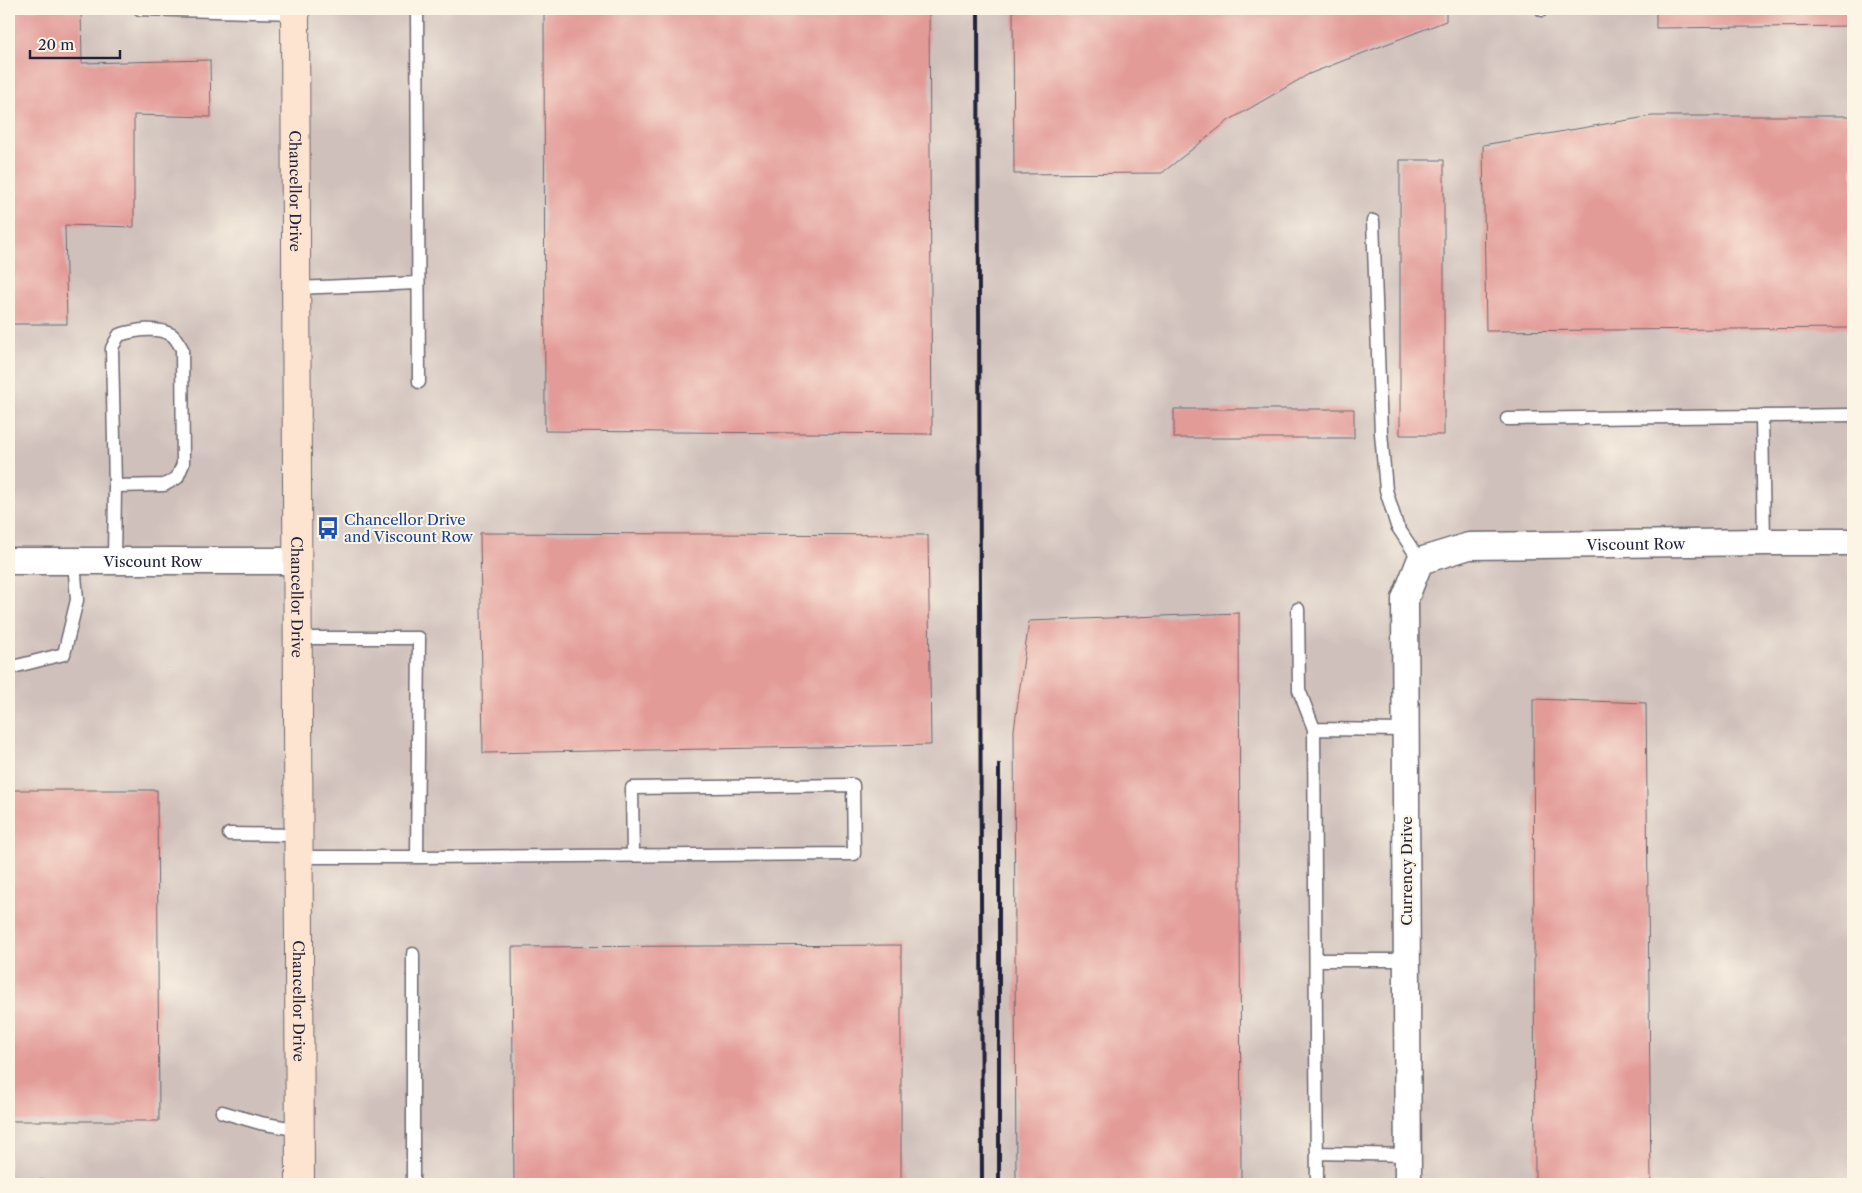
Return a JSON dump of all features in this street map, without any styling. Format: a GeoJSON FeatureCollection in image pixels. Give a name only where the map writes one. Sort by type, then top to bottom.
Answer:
{"type":"FeatureCollection","features":[{"type":"Feature","properties":{"kind":"street","name":"Chancellor Drive"},"geometry":{"type":"LineString","coordinates":[[295,11],[300,1184]]}},
{"type":"Feature","properties":{"kind":"street","name":"Viscount Row"},"geometry":{"type":"LineString","coordinates":[[1420,561],[1469,546],[1853,542]]}},
{"type":"Feature","properties":{"kind":"street","name":"Viscount Row"},"geometry":{"type":"LineString","coordinates":[[9,561],[297,561]]}},
{"type":"Feature","properties":{"kind":"street","name":"Currency Drive"},"geometry":{"type":"LineString","coordinates":[[1408,1184],[1405,599],[1420,561]]}},
{"type":"Feature","properties":{"kind":"lane"},"geometry":{"type":"LineString","coordinates":[[140,9],[295,11]]}},
{"type":"Feature","properties":{"kind":"lane"},"geometry":{"type":"LineString","coordinates":[[417,9],[419,382]]}},
{"type":"Feature","properties":{"kind":"lane"},"geometry":{"type":"LineString","coordinates":[[1374,222],[1380,433],[1386,490],[1397,526],[1420,561]]}},
{"type":"Feature","properties":{"kind":"lane"},"geometry":{"type":"LineString","coordinates":[[296,288],[418,283]]}},
{"type":"Feature","properties":{"kind":"lane"},"geometry":{"type":"LineString","coordinates":[[114,561],[115,486],[112,348],[120,335],[134,330],[159,330],[174,336],[182,348],[183,464],[177,478],[164,485],[115,486]]}},
{"type":"Feature","properties":{"kind":"lane"},"geometry":{"type":"LineString","coordinates":[[1762,416],[1764,542]]}},
{"type":"Feature","properties":{"kind":"lane"},"geometry":{"type":"LineString","coordinates":[[1506,419],[1853,416]]}},
{"type":"Feature","properties":{"kind":"lane"},"geometry":{"type":"LineString","coordinates":[[9,668],[64,654],[77,600],[74,561]]}},
{"type":"Feature","properties":{"kind":"lane"},"geometry":{"type":"LineString","coordinates":[[1298,609],[1299,690],[1314,729],[1317,1184]]}},
{"type":"Feature","properties":{"kind":"lane"},"geometry":{"type":"LineString","coordinates":[[297,638],[419,638],[417,857]]}},
{"type":"Feature","properties":{"kind":"lane"},"geometry":{"type":"LineString","coordinates":[[1314,729],[1405,730]]}},
{"type":"Feature","properties":{"kind":"lane"},"geometry":{"type":"LineString","coordinates":[[229,834],[298,846],[417,857],[633,856],[854,854],[853,785],[632,788],[633,856]]}},
{"type":"Feature","properties":{"kind":"lane"},"geometry":{"type":"LineString","coordinates":[[413,954],[413,1184]]}},
{"type":"Feature","properties":{"kind":"lane"},"geometry":{"type":"LineString","coordinates":[[1316,960],[1407,960]]}},
{"type":"Feature","properties":{"kind":"lane"},"geometry":{"type":"LineString","coordinates":[[222,1112],[260,1123],[300,1130]]}},
{"type":"Feature","properties":{"kind":"lane"},"geometry":{"type":"LineString","coordinates":[[1317,1153],[1408,1155]]}},
{"type":"Feature","properties":{"kind":"shaded area"},"geometry":{"type":"Polygon","coordinates":[[[9,9],[1853,9],[1853,1184],[9,1184],[9,9]]]}},
{"type":"Feature","properties":{"kind":"building"},"geometry":{"type":"Polygon","coordinates":[[[9,9],[81,9],[82,63],[210,60],[211,117],[134,115],[134,227],[65,225],[67,324],[9,324],[9,9]]]}},
{"type":"Feature","properties":{"kind":"building"},"geometry":{"type":"Polygon","coordinates":[[[544,9],[929,9],[932,434],[545,431],[544,9]]]}},
{"type":"Feature","properties":{"kind":"building"},"geometry":{"type":"Polygon","coordinates":[[[1013,9],[1446,9],[1446,21],[1309,74],[1228,121],[1162,173],[1014,174],[1013,9]]]}},
{"type":"Feature","properties":{"kind":"building"},"geometry":{"type":"Polygon","coordinates":[[[1656,9],[1853,9],[1853,26],[1656,28],[1656,9]]]}},
{"type":"Feature","properties":{"kind":"building"},"geometry":{"type":"Polygon","coordinates":[[[1652,116],[1853,116],[1853,328],[1486,331],[1483,145],[1652,116]]]}},
{"type":"Feature","properties":{"kind":"building"},"geometry":{"type":"Polygon","coordinates":[[[1400,160],[1444,160],[1444,435],[1400,435],[1400,160]]]}},
{"type":"Feature","properties":{"kind":"building"},"geometry":{"type":"Polygon","coordinates":[[[1174,409],[1354,409],[1354,438],[1174,438],[1174,409]]]}},
{"type":"Feature","properties":{"kind":"building"},"geometry":{"type":"Polygon","coordinates":[[[480,533],[928,535],[931,745],[483,753],[480,533]]]}},
{"type":"Feature","properties":{"kind":"building"},"geometry":{"type":"Polygon","coordinates":[[[1239,613],[1241,1184],[1016,1184],[1014,730],[1029,621],[1239,613]]]}},
{"type":"Feature","properties":{"kind":"building"},"geometry":{"type":"Polygon","coordinates":[[[1533,699],[1646,703],[1651,1184],[1535,1184],[1533,699]]]}},
{"type":"Feature","properties":{"kind":"building"},"geometry":{"type":"Polygon","coordinates":[[[9,790],[157,790],[159,1121],[9,1121],[9,790]]]}},
{"type":"Feature","properties":{"kind":"building"},"geometry":{"type":"Polygon","coordinates":[[[901,945],[901,1184],[514,1184],[512,947],[901,945]]]}},
{"type":"Feature","properties":{"kind":"building"},"geometry":{"type":"Polygon","coordinates":[[[9,1180],[47,1180],[47,1184],[9,1184],[9,1180]]]}},
{"type":"Feature","properties":{"kind":"railway"},"geometry":{"type":"LineString","coordinates":[[978,9],[982,1184]]}},
{"type":"Feature","properties":{"kind":"railway"},"geometry":{"type":"LineString","coordinates":[[999,765],[999,1184]]}},
{"type":"Feature","properties":{"kind":"place","name":"Chancellor Drive and Viscount Row"},"geometry":{"type":"Point","coordinates":[328,528]}}]}
